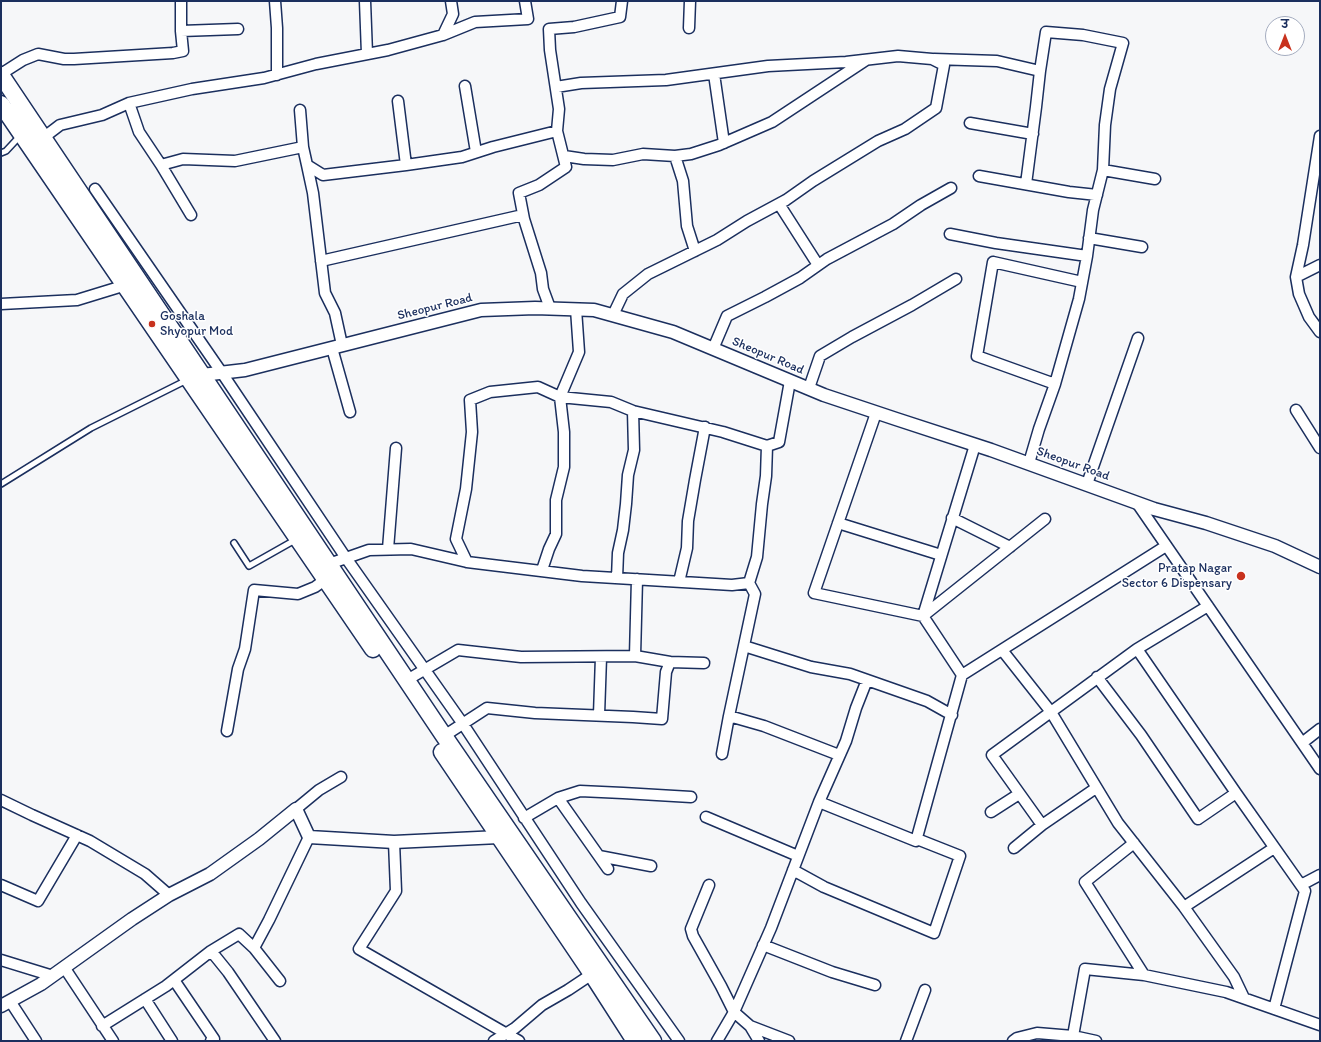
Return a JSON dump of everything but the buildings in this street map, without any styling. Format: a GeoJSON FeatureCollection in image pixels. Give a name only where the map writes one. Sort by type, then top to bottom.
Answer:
{"type":"FeatureCollection","features":[{"type":"Feature","properties":{"kind":"highway"},"geometry":{"type":"LineString","coordinates":[[1,75],[43,138],[298,538],[327,571],[407,680],[653,1041]]}},
{"type":"Feature","properties":{"kind":"highway"},"geometry":{"type":"LineString","coordinates":[[1,104],[126,285],[196,377],[327,571],[499,838],[636,1041]]}},
{"type":"Feature","properties":{"kind":"street"},"geometry":{"type":"LineString","coordinates":[[1,75],[23,60],[38,54],[64,59],[74,59],[172,53],[183,50],[181,1]]}},
{"type":"Feature","properties":{"kind":"street"},"geometry":{"type":"LineString","coordinates":[[275,1],[277,28],[277,75]]}},
{"type":"Feature","properties":{"kind":"street"},"geometry":{"type":"LineString","coordinates":[[365,1],[366,54]]}},
{"type":"Feature","properties":{"kind":"street"},"geometry":{"type":"LineString","coordinates":[[443,35],[453,14],[451,1]]}},
{"type":"Feature","properties":{"kind":"street"},"geometry":{"type":"LineString","coordinates":[[43,138],[60,125],[102,115],[128,103],[192,89],[264,78],[316,64],[388,50],[443,35],[474,22],[528,19],[525,1]]}},
{"type":"Feature","properties":{"kind":"street"},"geometry":{"type":"LineString","coordinates":[[550,308],[543,289],[541,273],[523,215],[519,193],[539,185],[566,167],[557,131],[559,109],[550,50],[549,29],[574,27],[620,17],[622,1]]}},
{"type":"Feature","properties":{"kind":"street"},"geometry":{"type":"LineString","coordinates":[[689,28],[690,1]]}},
{"type":"Feature","properties":{"kind":"street"},"geometry":{"type":"LineString","coordinates":[[182,32],[238,29]]}},
{"type":"Feature","properties":{"kind":"street"},"geometry":{"type":"LineString","coordinates":[[1026,184],[1046,32],[1083,35],[1123,43],[1110,89],[1105,125],[1103,170],[1093,210],[1082,282],[1069,336],[1055,384],[1029,463]]}},
{"type":"Feature","properties":{"kind":"street"},"geometry":{"type":"LineString","coordinates":[[556,87],[581,83],[666,80],[768,66],[846,62],[898,56],[932,59],[997,61],[1040,71]]}},
{"type":"Feature","properties":{"kind":"street"},"geometry":{"type":"LineString","coordinates":[[564,156],[584,159],[612,160],[643,154],[675,156],[691,154],[724,143],[772,122],[868,59]]}},
{"type":"Feature","properties":{"kind":"street"},"geometry":{"type":"LineString","coordinates":[[613,315],[623,294],[648,274],[717,240],[747,221],[786,200],[813,181],[878,141],[905,129],[936,108],[944,65],[932,59]]}},
{"type":"Feature","properties":{"kind":"street"},"geometry":{"type":"LineString","coordinates":[[714,74],[724,143]]}},
{"type":"Feature","properties":{"kind":"street"},"geometry":{"type":"LineString","coordinates":[[465,86],[476,152]]}},
{"type":"Feature","properties":{"kind":"street"},"geometry":{"type":"LineString","coordinates":[[398,101],[406,166]]}},
{"type":"Feature","properties":{"kind":"street"},"geometry":{"type":"LineString","coordinates":[[128,103],[139,132],[192,215]]}},
{"type":"Feature","properties":{"kind":"street"},"geometry":{"type":"LineString","coordinates":[[300,110],[303,147],[313,193],[325,292],[335,313],[337,346],[350,412]]}},
{"type":"Feature","properties":{"kind":"street"},"geometry":{"type":"LineString","coordinates":[[970,123],[1033,134]]}},
{"type":"Feature","properties":{"kind":"street"},"geometry":{"type":"LineString","coordinates":[[307,164],[323,175],[406,166],[462,157],[519,140],[557,131]]}},
{"type":"Feature","properties":{"kind":"street"},"geometry":{"type":"LineString","coordinates":[[1320,136],[1318,160],[1296,277],[1299,294],[1309,317],[1320,332]]}},
{"type":"Feature","properties":{"kind":"street"},"geometry":{"type":"LineString","coordinates":[[161,165],[183,159],[235,161],[303,147]]}},
{"type":"Feature","properties":{"kind":"street"},"geometry":{"type":"LineString","coordinates":[[675,156],[683,181],[687,226],[696,251]]}},
{"type":"Feature","properties":{"kind":"street"},"geometry":{"type":"LineString","coordinates":[[1103,170],[1155,179]]}},
{"type":"Feature","properties":{"kind":"street"},"geometry":{"type":"LineString","coordinates":[[979,176],[1069,192],[1097,195]]}},
{"type":"Feature","properties":{"kind":"street"},"geometry":{"type":"LineString","coordinates":[[713,349],[727,316],[800,278],[827,259],[893,224],[921,204],[951,188]]}},
{"type":"Feature","properties":{"kind":"street"},"geometry":{"type":"LineString","coordinates":[[94,189],[222,373],[346,558],[463,724],[581,903],[679,1041]]}},
{"type":"Feature","properties":{"kind":"street"},"geometry":{"type":"LineString","coordinates":[[779,204],[818,265]]}},
{"type":"Feature","properties":{"kind":"street"},"geometry":{"type":"LineString","coordinates":[[321,261],[523,215]]}},
{"type":"Feature","properties":{"kind":"street"},"geometry":{"type":"LineString","coordinates":[[950,234],[996,243],[1087,256]]}},
{"type":"Feature","properties":{"kind":"street"},"geometry":{"type":"LineString","coordinates":[[1089,238],[1142,247]]}},
{"type":"Feature","properties":{"kind":"street"},"geometry":{"type":"LineString","coordinates":[[1055,384],[977,356],[993,262],[1082,282]]}},
{"type":"Feature","properties":{"kind":"street"},"geometry":{"type":"LineString","coordinates":[[1296,277],[1320,265]]}},
{"type":"Feature","properties":{"kind":"street"},"geometry":{"type":"LineString","coordinates":[[809,388],[820,356],[956,279]]}},
{"type":"Feature","properties":{"kind":"street"},"geometry":{"type":"LineString","coordinates":[[1,304],[77,300],[126,285]]}},
{"type":"Feature","properties":{"kind":"street","name":"Sheopur Road"},"geometry":{"type":"LineString","coordinates":[[196,377],[245,370],[481,310],[550,308],[594,310],[673,332],[790,381],[876,413],[1029,463],[1136,503],[1206,523],[1268,544],[1320,567]]}},
{"type":"Feature","properties":{"kind":"street"},"geometry":{"type":"LineString","coordinates":[[542,570],[548,549],[556,534],[556,500],[564,468],[564,432],[560,397],[579,352],[576,309]]}},
{"type":"Feature","properties":{"kind":"street"},"geometry":{"type":"LineString","coordinates":[[1087,484],[1138,338]]}},
{"type":"Feature","properties":{"kind":"street"},"geometry":{"type":"LineString","coordinates":[[467,562],[456,539],[466,489],[472,432],[470,400],[490,392],[538,387],[560,397],[611,402],[632,411],[723,432],[767,446],[779,442],[790,381]]}},
{"type":"Feature","properties":{"kind":"street"},"geometry":{"type":"LineString","coordinates":[[1296,410],[1320,448]]}},
{"type":"Feature","properties":{"kind":"street"},"geometry":{"type":"LineString","coordinates":[[617,578],[618,553],[625,517],[628,475],[634,450],[632,411]]}},
{"type":"Feature","properties":{"kind":"street"},"geometry":{"type":"LineString","coordinates":[[876,413],[814,593],[923,616],[962,676]]}},
{"type":"Feature","properties":{"kind":"street"},"geometry":{"type":"LineString","coordinates":[[679,582],[687,548],[688,521],[705,428]]}},
{"type":"Feature","properties":{"kind":"street"},"geometry":{"type":"LineString","coordinates":[[923,616],[975,445]]}},
{"type":"Feature","properties":{"kind":"street"},"geometry":{"type":"LineString","coordinates":[[722,754],[755,594],[749,583],[757,557],[766,476],[767,446]]}},
{"type":"Feature","properties":{"kind":"street"},"geometry":{"type":"LineString","coordinates":[[388,549],[396,448]]}},
{"type":"Feature","properties":{"kind":"street"},"geometry":{"type":"LineString","coordinates":[[1136,503],[1320,769]]}},
{"type":"Feature","properties":{"kind":"street"},"geometry":{"type":"LineString","coordinates":[[952,518],[1010,547]]}},
{"type":"Feature","properties":{"kind":"street"},"geometry":{"type":"LineString","coordinates":[[923,616],[1045,519]]}},
{"type":"Feature","properties":{"kind":"street"},"geometry":{"type":"LineString","coordinates":[[838,523],[941,555]]}},
{"type":"Feature","properties":{"kind":"street"},"geometry":{"type":"LineString","coordinates":[[917,839],[962,676],[1166,546]]}},
{"type":"Feature","properties":{"kind":"street"},"geometry":{"type":"LineString","coordinates":[[227,731],[238,670],[245,648],[254,590],[298,594],[315,587],[327,571],[346,558],[369,550],[411,549],[467,562],[582,576],[732,585],[749,583]]}},
{"type":"Feature","properties":{"kind":"street"},"geometry":{"type":"LineString","coordinates":[[635,656],[637,579]]}},
{"type":"Feature","properties":{"kind":"street"},"geometry":{"type":"LineString","coordinates":[[1042,825],[992,755],[1137,649],[1208,606]]}},
{"type":"Feature","properties":{"kind":"street"},"geometry":{"type":"LineString","coordinates":[[744,646],[811,667],[850,674],[927,701],[952,715]]}},
{"type":"Feature","properties":{"kind":"street"},"geometry":{"type":"LineString","coordinates":[[1137,649],[1236,794],[1305,891],[1274,1009]]}},
{"type":"Feature","properties":{"kind":"street"},"geometry":{"type":"LineString","coordinates":[[407,680],[458,650],[521,657],[635,656],[670,662],[704,663]]}},
{"type":"Feature","properties":{"kind":"street"},"geometry":{"type":"LineString","coordinates":[[1002,650],[1051,712],[1118,823],[1184,907],[1234,977],[1244,998]]}},
{"type":"Feature","properties":{"kind":"street"},"geometry":{"type":"LineString","coordinates":[[599,715],[601,657]]}},
{"type":"Feature","properties":{"kind":"street"},"geometry":{"type":"LineString","coordinates":[[444,736],[488,708],[535,713],[662,719],[666,672],[670,662]]}},
{"type":"Feature","properties":{"kind":"street"},"geometry":{"type":"LineString","coordinates":[[1097,677],[1141,735],[1198,819],[1236,794]]}},
{"type":"Feature","properties":{"kind":"street"},"geometry":{"type":"LineString","coordinates":[[717,1041],[734,1012],[763,945],[819,802],[846,741],[856,708],[867,680]]}},
{"type":"Feature","properties":{"kind":"street"},"geometry":{"type":"LineString","coordinates":[[729,716],[764,726],[840,755]]}},
{"type":"Feature","properties":{"kind":"street"},"geometry":{"type":"LineString","coordinates":[[1302,742],[1320,728]]}},
{"type":"Feature","properties":{"kind":"street"},"geometry":{"type":"LineString","coordinates":[[36,1041],[6,1004],[53,976],[132,919],[169,895],[210,874],[259,839],[319,790],[341,777]]}},
{"type":"Feature","properties":{"kind":"street"},"geometry":{"type":"LineString","coordinates":[[1014,848],[1042,825],[1096,788]]}},
{"type":"Feature","properties":{"kind":"street"},"geometry":{"type":"LineString","coordinates":[[524,818],[558,798],[580,791],[622,792],[691,797]]}},
{"type":"Feature","properties":{"kind":"street"},"geometry":{"type":"LineString","coordinates":[[992,812],[1019,794]]}},
{"type":"Feature","properties":{"kind":"street"},"geometry":{"type":"LineString","coordinates":[[558,798],[608,869]]}},
{"type":"Feature","properties":{"kind":"street"},"geometry":{"type":"LineString","coordinates":[[1,800],[90,841],[145,874],[169,895]]}},
{"type":"Feature","properties":{"kind":"street"},"geometry":{"type":"LineString","coordinates":[[793,870],[824,886],[934,933],[960,856],[917,839],[916,841],[819,802]]}},
{"type":"Feature","properties":{"kind":"street"},"geometry":{"type":"LineString","coordinates":[[296,809],[310,837]]}},
{"type":"Feature","properties":{"kind":"street"},"geometry":{"type":"LineString","coordinates":[[706,817],[798,856]]}},
{"type":"Feature","properties":{"kind":"street"},"geometry":{"type":"LineString","coordinates":[[1,885],[38,901],[77,835]]}},
{"type":"Feature","properties":{"kind":"street"},"geometry":{"type":"LineString","coordinates":[[310,837],[394,842],[499,838]]}},
{"type":"Feature","properties":{"kind":"street"},"geometry":{"type":"LineString","coordinates":[[254,948],[310,837]]}},
{"type":"Feature","properties":{"kind":"street"},"geometry":{"type":"LineString","coordinates":[[394,842],[396,891],[359,949],[520,1041]]}},
{"type":"Feature","properties":{"kind":"street"},"geometry":{"type":"LineString","coordinates":[[1134,843],[1086,882],[1144,975]]}},
{"type":"Feature","properties":{"kind":"street"},"geometry":{"type":"LineString","coordinates":[[1184,907],[1274,848]]}},
{"type":"Feature","properties":{"kind":"street"},"geometry":{"type":"LineString","coordinates":[[599,856],[651,866]]}},
{"type":"Feature","properties":{"kind":"street"},"geometry":{"type":"LineString","coordinates":[[1301,885],[1320,876]]}},
{"type":"Feature","properties":{"kind":"street"},"geometry":{"type":"LineString","coordinates":[[709,885],[691,929],[693,936],[734,1012],[750,1026],[759,1041]]}},
{"type":"Feature","properties":{"kind":"street"},"geometry":{"type":"LineString","coordinates":[[102,1026],[174,980],[211,952],[239,934],[254,948],[280,981]]}},
{"type":"Feature","properties":{"kind":"street"},"geometry":{"type":"LineString","coordinates":[[763,945],[832,972],[875,985]]}},
{"type":"Feature","properties":{"kind":"street"},"geometry":{"type":"LineString","coordinates":[[211,952],[228,972],[275,1041]]}},
{"type":"Feature","properties":{"kind":"street"},"geometry":{"type":"LineString","coordinates":[[1,960],[53,976]]}},
{"type":"Feature","properties":{"kind":"street"},"geometry":{"type":"LineString","coordinates":[[64,967],[113,1041]]}},
{"type":"Feature","properties":{"kind":"street"},"geometry":{"type":"LineString","coordinates":[[1073,1036],[1085,969],[1144,975],[1226,992],[1320,1025]]}},
{"type":"Feature","properties":{"kind":"street"},"geometry":{"type":"LineString","coordinates":[[494,1041],[515,1028],[542,1005],[592,974]]}},
{"type":"Feature","properties":{"kind":"street"},"geometry":{"type":"LineString","coordinates":[[174,980],[214,1039],[211,1041]]}},
{"type":"Feature","properties":{"kind":"street"},"geometry":{"type":"LineString","coordinates":[[906,1041],[925,990]]}},
{"type":"Feature","properties":{"kind":"street"},"geometry":{"type":"LineString","coordinates":[[145,999],[172,1041]]}},
{"type":"Feature","properties":{"kind":"street"},"geometry":{"type":"LineString","coordinates":[[750,1026],[789,1041]]}},
{"type":"Feature","properties":{"kind":"street"},"geometry":{"type":"LineString","coordinates":[[1013,1041],[1018,1038],[1037,1033],[1073,1036],[1096,1041]]}},
{"type":"Feature","properties":{"kind":"lane"},"geometry":{"type":"LineString","coordinates":[[1,153],[6,151],[22,134]]}},
{"type":"Feature","properties":{"kind":"lane"},"geometry":{"type":"LineString","coordinates":[[1,484],[91,428],[196,377]]}},
{"type":"Feature","properties":{"kind":"lane"},"geometry":{"type":"LineString","coordinates":[[234,543],[249,566],[298,538]]}},
{"type":"Feature","properties":{"kind":"place","name":"Goshala Shyopur Mod"},"geometry":{"type":"Point","coordinates":[152,324]}},
{"type":"Feature","properties":{"kind":"place","name":"Pratap Nagar Sector 6 Dispensary"},"geometry":{"type":"Point","coordinates":[1241,576]}}]}
